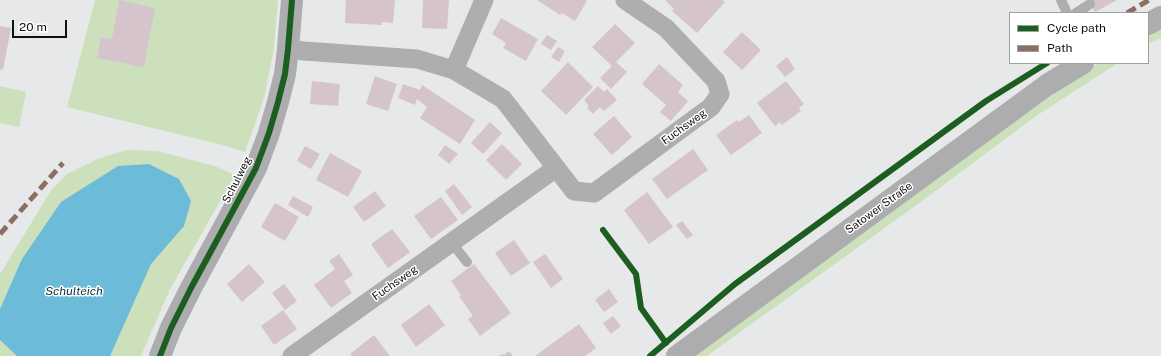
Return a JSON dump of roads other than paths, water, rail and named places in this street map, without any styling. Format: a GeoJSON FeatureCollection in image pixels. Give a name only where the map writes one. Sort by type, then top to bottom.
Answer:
{"type":"FeatureCollection","features":[{"type":"Feature","properties":{"kind":"main road","name":"Schulweg"},"geometry":{"type":"LineString","coordinates":[[160,356],[171,328],[191,288],[256,168],[278,102],[288,49],[292,0]]}},
{"type":"Feature","properties":{"kind":"main road"},"geometry":{"type":"LineString","coordinates":[[1149,23],[1161,16]]}},
{"type":"Feature","properties":{"kind":"main road","name":"Satower Straße"},"geometry":{"type":"LineString","coordinates":[[676,356],[1047,85],[1081,64]]}},
{"type":"Feature","properties":{"kind":"street"},"geometry":{"type":"LineString","coordinates":[[454,70],[484,0]]}},
{"type":"Feature","properties":{"kind":"street","name":"Fuchsweg"},"geometry":{"type":"LineString","coordinates":[[288,49],[417,59],[454,70],[502,99],[574,191],[594,193],[711,107],[720,94],[716,82],[666,28],[625,0]]}},
{"type":"Feature","properties":{"kind":"street","name":"Fuchsweg"},"geometry":{"type":"LineString","coordinates":[[292,356],[556,168]]}},
{"type":"Feature","properties":{"kind":"lane"},"geometry":{"type":"LineString","coordinates":[[1061,0],[1067,12]]}},
{"type":"Feature","properties":{"kind":"lane"},"geometry":{"type":"LineString","coordinates":[[1078,12],[1090,4]]}},
{"type":"Feature","properties":{"kind":"lane"},"geometry":{"type":"LineString","coordinates":[[452,243],[467,262]]}},
{"type":"Feature","properties":{"kind":"water","name":"Schulteich"},"geometry":{"type":"Polygon","coordinates":[[[149,164],[179,179],[191,201],[184,226],[151,264],[110,356],[17,356],[0,340],[0,309],[22,259],[61,202],[118,166],[149,164]]]}}]}
